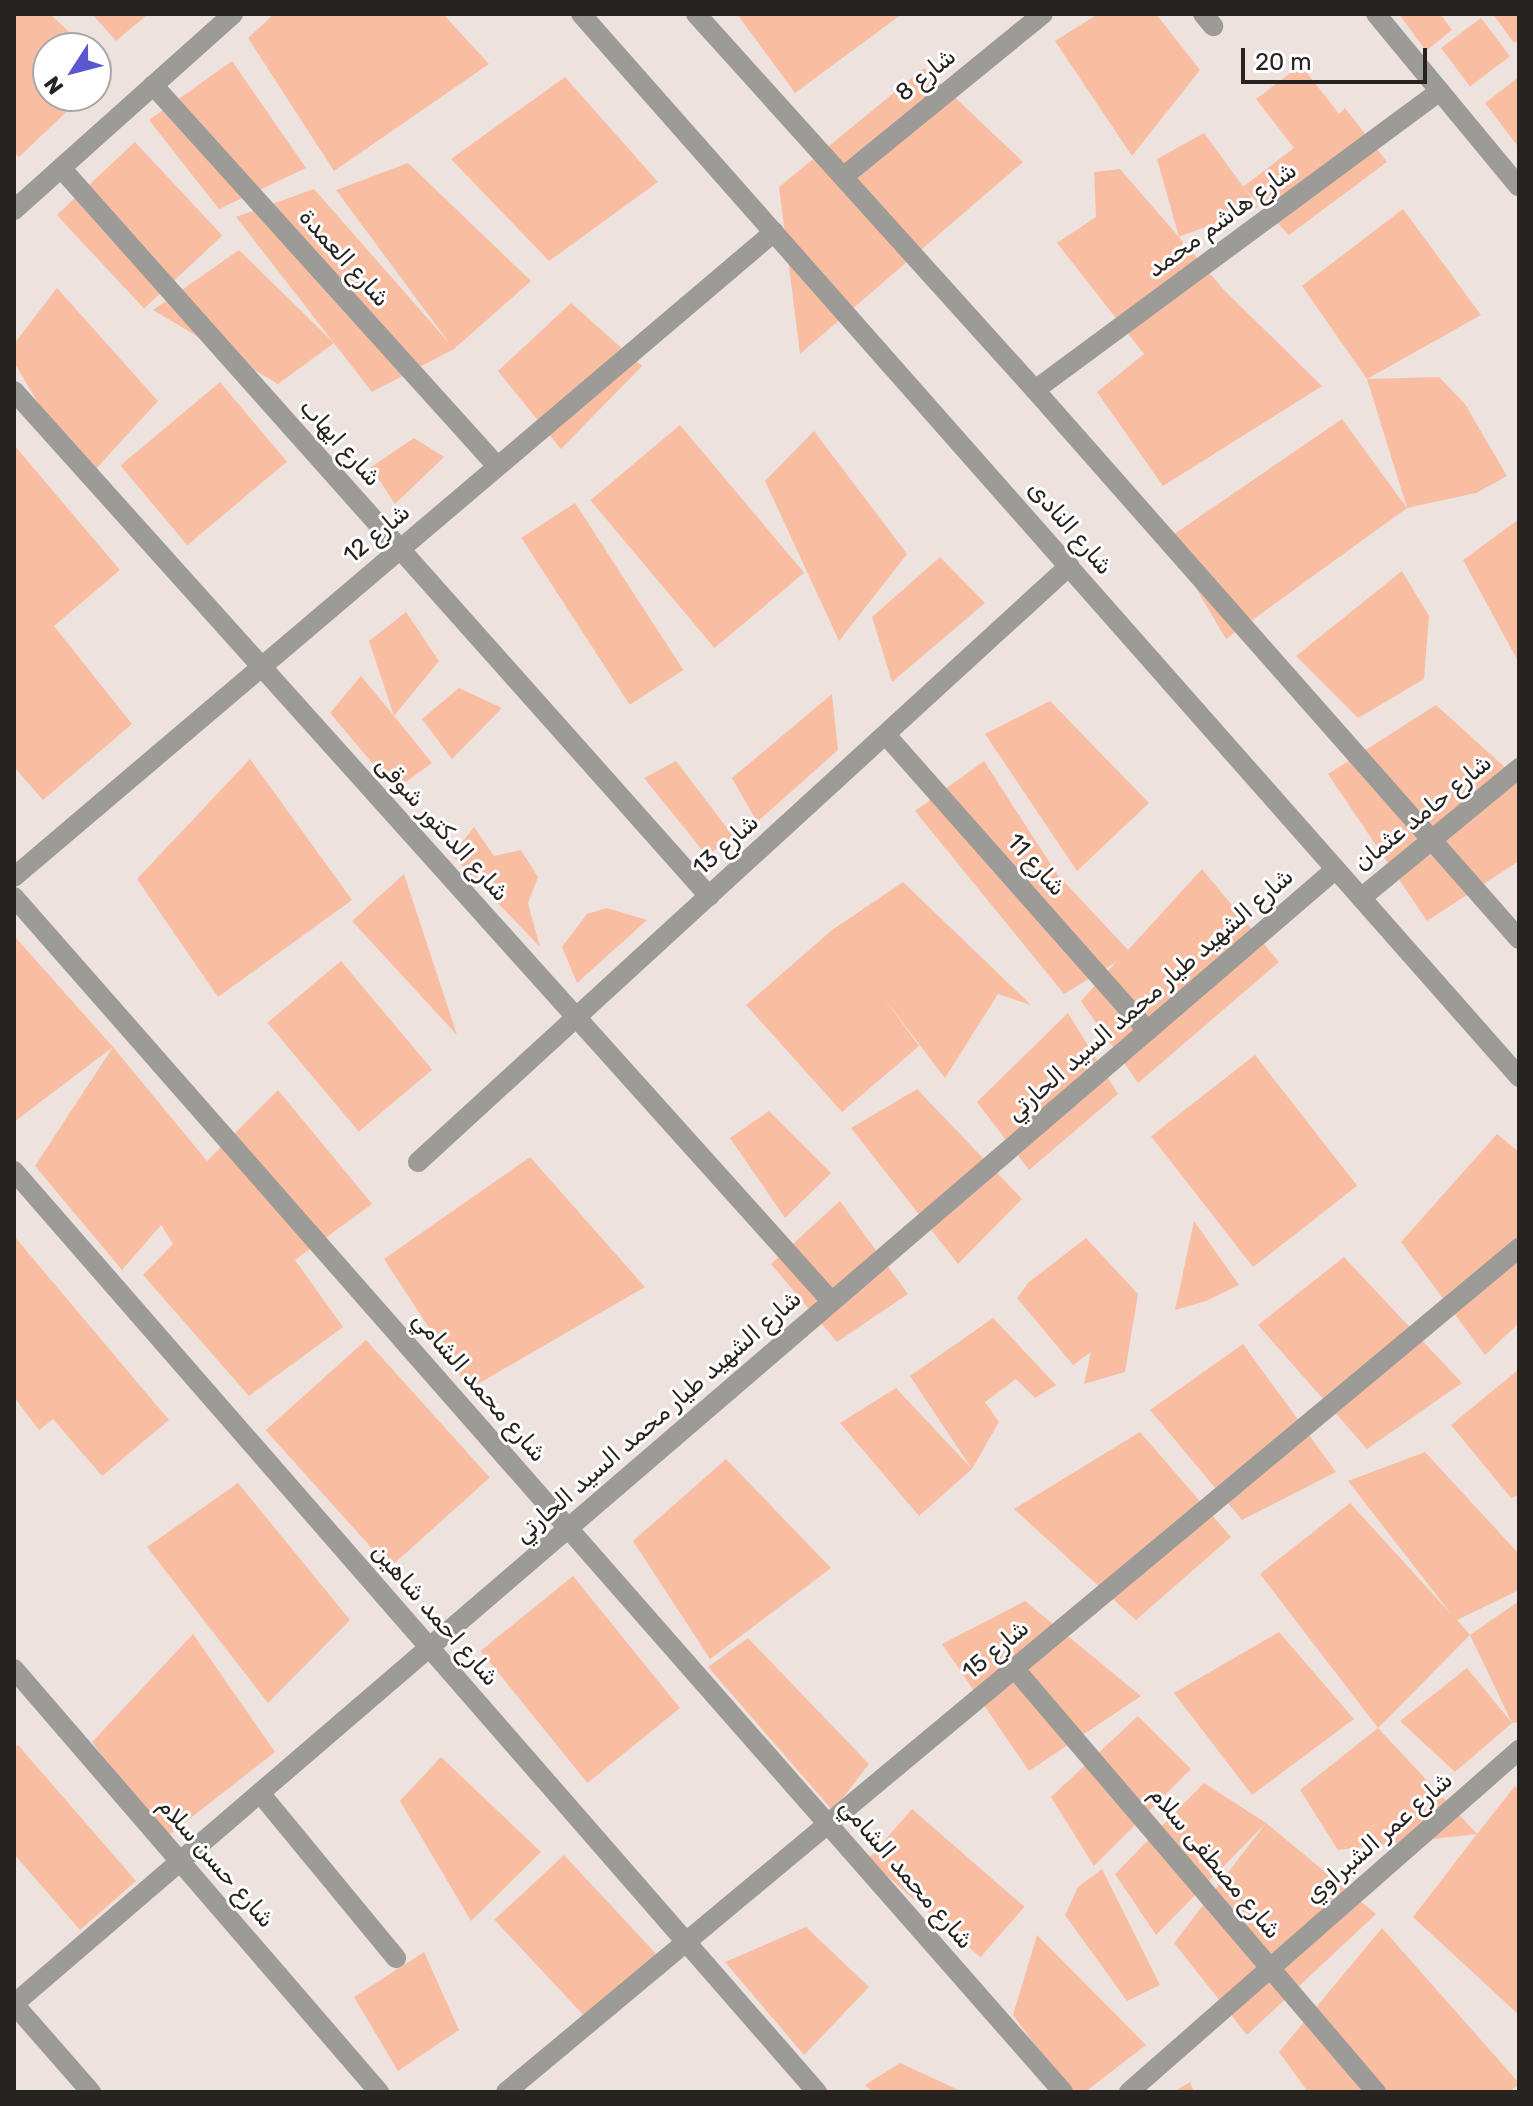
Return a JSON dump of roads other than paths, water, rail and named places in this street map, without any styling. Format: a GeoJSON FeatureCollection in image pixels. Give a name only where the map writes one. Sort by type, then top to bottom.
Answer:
{"type":"FeatureCollection","features":[{"type":"Feature","properties":{"kind":"street"},"geometry":{"type":"LineString","coordinates":[[15,206],[233,14]]}},
{"type":"Feature","properties":{"kind":"street","name":"شارع النادى"},"geometry":{"type":"LineString","coordinates":[[581,14],[1519,1077]]}},
{"type":"Feature","properties":{"kind":"street"},"geometry":{"type":"LineString","coordinates":[[696,14],[1035,390],[1519,939]]}},
{"type":"Feature","properties":{"kind":"street","name":"شارع 8"},"geometry":{"type":"LineString","coordinates":[[843,177],[1043,14]]}},
{"type":"Feature","properties":{"kind":"street"},"geometry":{"type":"LineString","coordinates":[[1376,14],[1519,187]]}},
{"type":"Feature","properties":{"kind":"street","name":"شارع العمدة"},"geometry":{"type":"LineString","coordinates":[[153,85],[497,466]]}},
{"type":"Feature","properties":{"kind":"street","name":"شارع هاشم محمد"},"geometry":{"type":"LineString","coordinates":[[1035,390],[1440,91]]}},
{"type":"Feature","properties":{"kind":"street","name":"شارع ايهاب"},"geometry":{"type":"LineString","coordinates":[[61,168],[709,896]]}},
{"type":"Feature","properties":{"kind":"street","name":"شارع 12"},"geometry":{"type":"LineString","coordinates":[[14,877],[774,232]]}},
{"type":"Feature","properties":{"kind":"street","name":"شارع الدكتور شوقى"},"geometry":{"type":"LineString","coordinates":[[14,391],[832,1302]]}},
{"type":"Feature","properties":{"kind":"street","name":"شارع 13"},"geometry":{"type":"LineString","coordinates":[[418,1162],[1069,566]]}},
{"type":"Feature","properties":{"kind":"street","name":"شارع 11"},"geometry":{"type":"LineString","coordinates":[[886,735],[1148,1031]]}},
{"type":"Feature","properties":{"kind":"street","name":"شارع حامد عثمان"},"geometry":{"type":"LineString","coordinates":[[1361,898],[1519,768]]}},
{"type":"Feature","properties":{"kind":"street","name":"شارع الشهيد طيار محمد السيد الحارتي"},"geometry":{"type":"LineString","coordinates":[[14,2004],[1336,869]]}},
{"type":"Feature","properties":{"kind":"street","name":"شارع محمد الشامي"},"geometry":{"type":"LineString","coordinates":[[14,897],[1063,2092]]}},
{"type":"Feature","properties":{"kind":"street","name":"شارع احمد شاهين"},"geometry":{"type":"LineString","coordinates":[[14,1171],[817,2092]]}},
{"type":"Feature","properties":{"kind":"street","name":"شارع 15"},"geometry":{"type":"LineString","coordinates":[[506,2092],[1519,1248]]}},
{"type":"Feature","properties":{"kind":"street","name":"شارع مصطفى سلام"},"geometry":{"type":"LineString","coordinates":[[1014,1668],[1376,2092]]}},
{"type":"Feature","properties":{"kind":"street","name":"شارع حسن سلام"},"geometry":{"type":"LineString","coordinates":[[14,1669],[379,2092]]}},
{"type":"Feature","properties":{"kind":"street","name":"شارع عمر الشبراوي"},"geometry":{"type":"LineString","coordinates":[[1129,2092],[1519,1750]]}},
{"type":"Feature","properties":{"kind":"street"},"geometry":{"type":"LineString","coordinates":[[260,1793],[396,1958]]}},
{"type":"Feature","properties":{"kind":"street"},"geometry":{"type":"LineString","coordinates":[[14,2004],[91,2092]]}}]}
